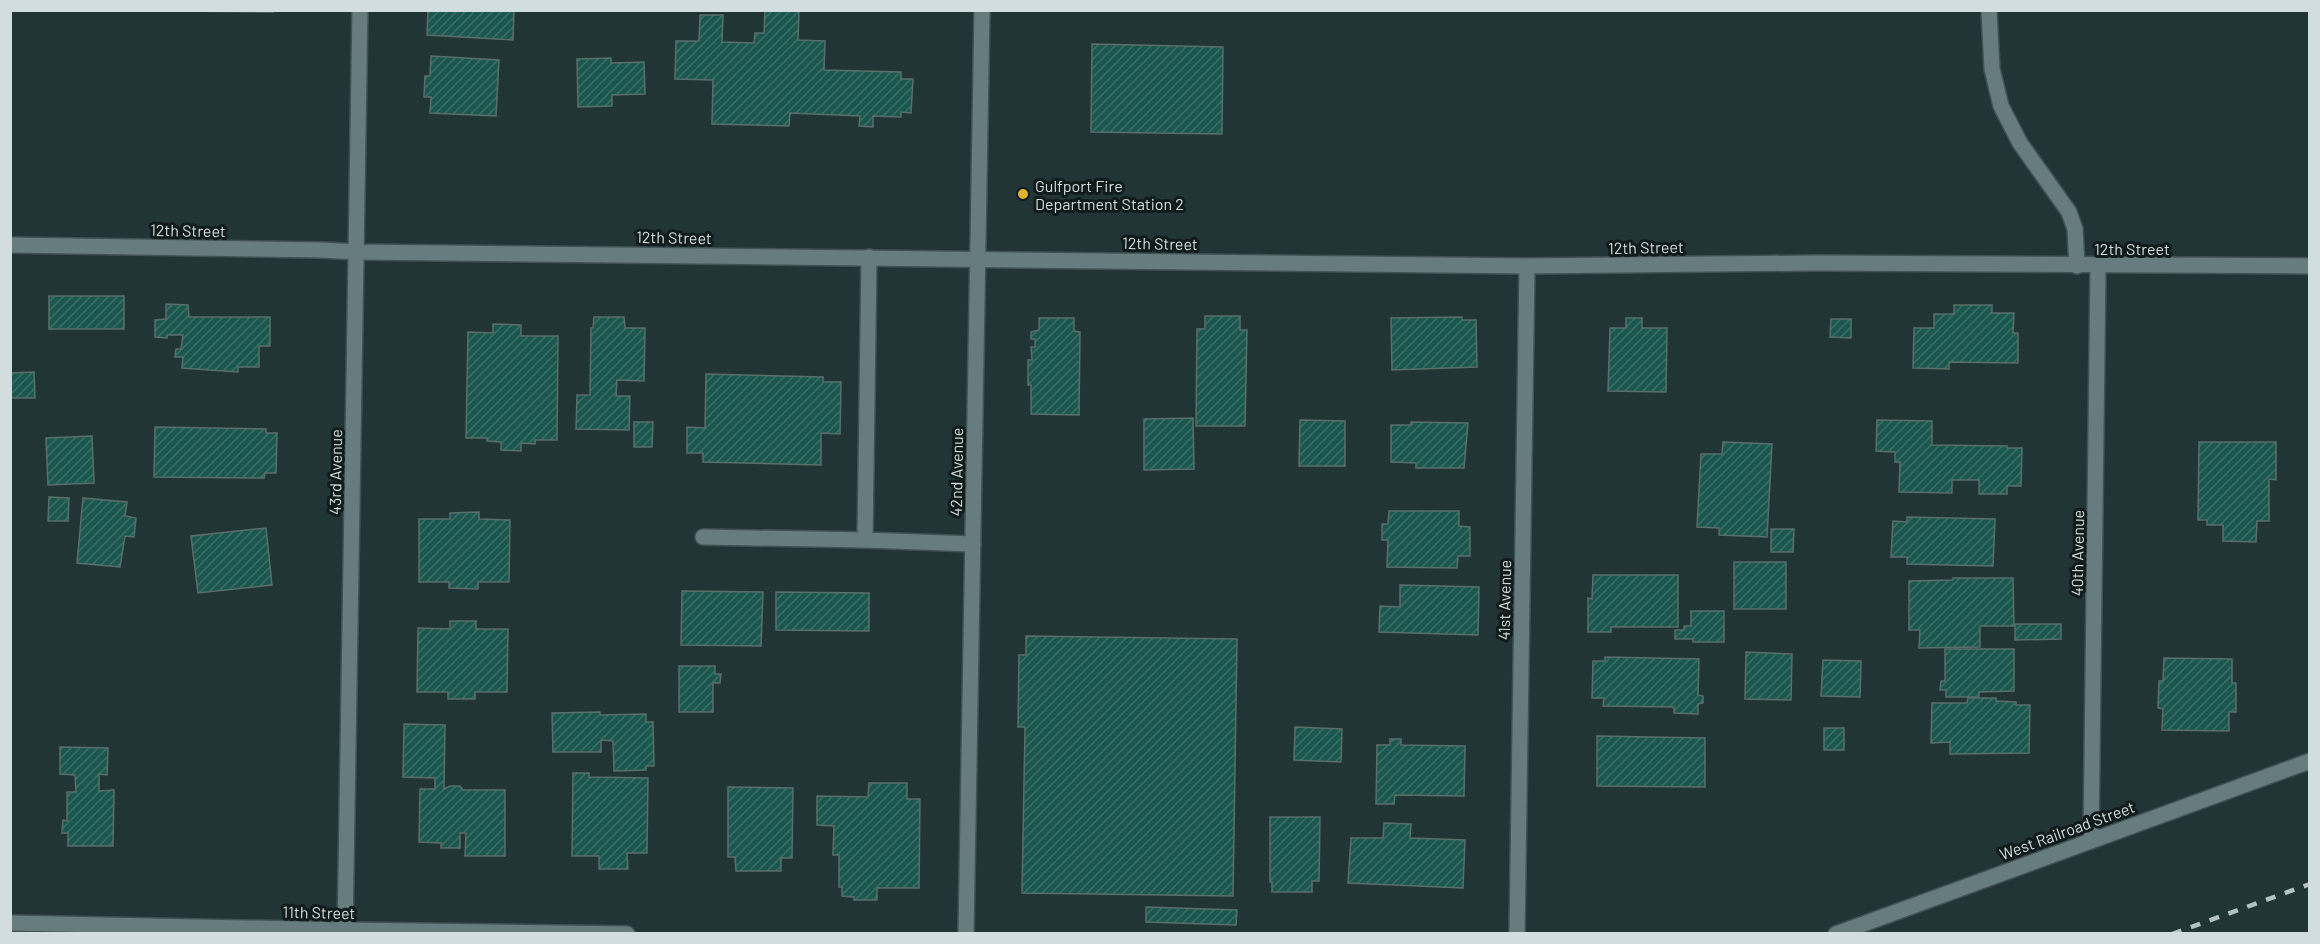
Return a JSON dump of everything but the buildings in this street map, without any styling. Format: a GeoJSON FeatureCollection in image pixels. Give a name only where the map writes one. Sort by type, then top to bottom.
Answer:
{"type":"FeatureCollection","features":[{"type":"Feature","properties":{"kind":"street","name":"43rd Avenue"},"geometry":{"type":"LineString","coordinates":[[345,932],[360,10]]}},
{"type":"Feature","properties":{"kind":"street","name":"42nd Avenue"},"geometry":{"type":"LineString","coordinates":[[966,933],[982,10]]}},
{"type":"Feature","properties":{"kind":"street"},"geometry":{"type":"LineString","coordinates":[[1989,10],[1992,69],[2001,106],[2020,144],[2069,212],[2075,229],[2077,266]]}},
{"type":"Feature","properties":{"kind":"street","name":"12th Street"},"geometry":{"type":"LineString","coordinates":[[10,245],[357,252],[1527,266],[1815,263],[2310,266]]}},
{"type":"Feature","properties":{"kind":"street"},"geometry":{"type":"LineString","coordinates":[[865,540],[869,257]]}},
{"type":"Feature","properties":{"kind":"street","name":"41st Avenue"},"geometry":{"type":"LineString","coordinates":[[1517,933],[1527,266]]}},
{"type":"Feature","properties":{"kind":"street","name":"40th Avenue"},"geometry":{"type":"LineString","coordinates":[[2091,841],[2098,266]]}},
{"type":"Feature","properties":{"kind":"street"},"geometry":{"type":"LineString","coordinates":[[703,537],[973,544]]}},
{"type":"Feature","properties":{"kind":"street","name":"West Railroad Street"},"geometry":{"type":"LineString","coordinates":[[1836,933],[2310,761]]}},
{"type":"Feature","properties":{"kind":"street","name":"11th Street"},"geometry":{"type":"LineString","coordinates":[[10,923],[345,932],[627,933]]}},
{"type":"Feature","properties":{"kind":"railway"},"geometry":{"type":"LineString","coordinates":[[2172,934],[2310,884]]}},
{"type":"Feature","properties":{"kind":"place","name":"Gulfport Fire Department Station 2"},"geometry":{"type":"Point","coordinates":[1023,194]}}]}
